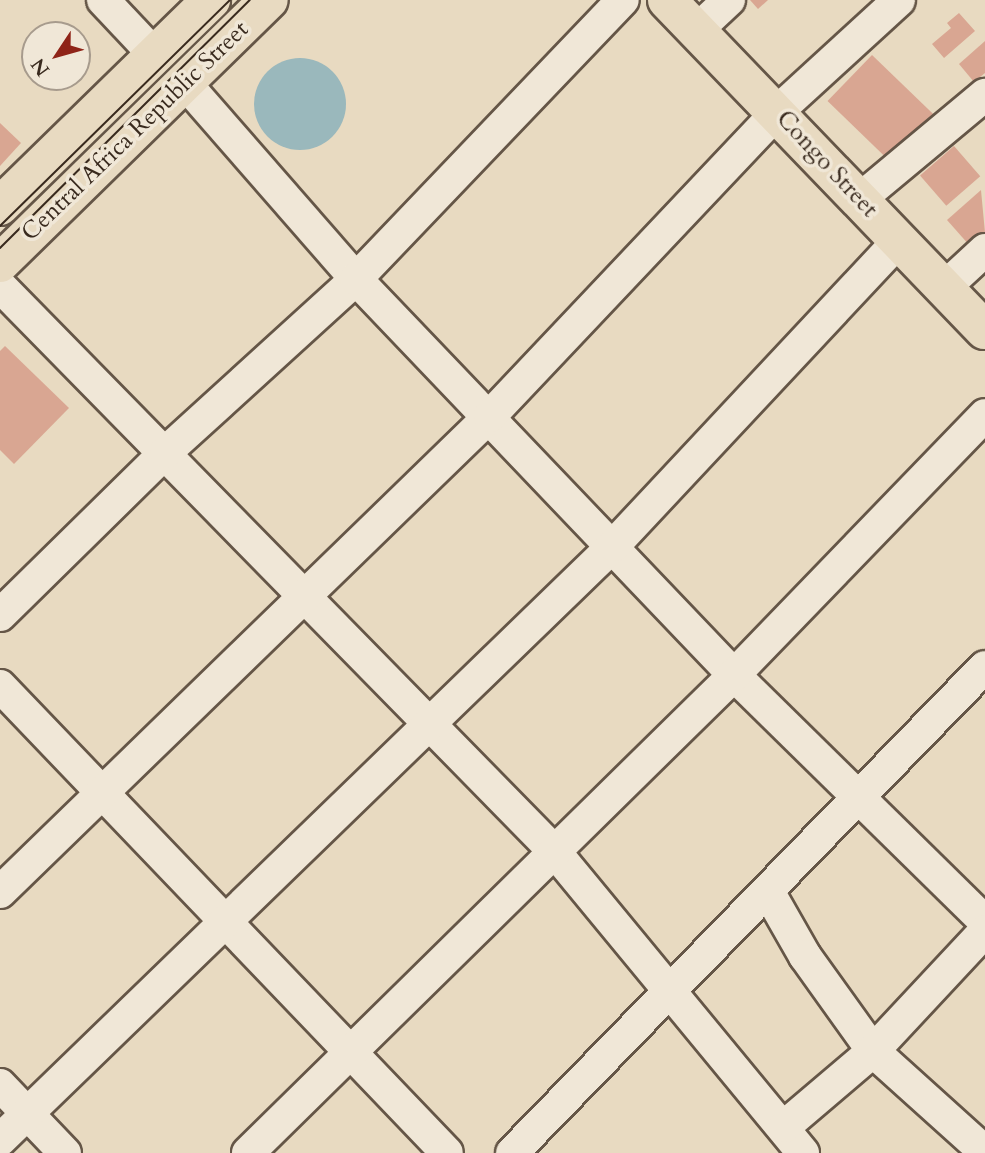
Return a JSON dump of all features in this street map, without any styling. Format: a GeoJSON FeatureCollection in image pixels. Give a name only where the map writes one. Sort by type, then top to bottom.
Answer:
{"type":"FeatureCollection","features":[{"type":"Feature","properties":{"kind":"main road","name":"Central Africa Republic Street"},"geometry":{"type":"LineString","coordinates":[[0,206],[153,53],[211,0]]}},
{"type":"Feature","properties":{"kind":"main road","name":"Central Africa Republic Street"},"geometry":{"type":"LineString","coordinates":[[0,263],[269,0]]}},
{"type":"Feature","properties":{"kind":"main road","name":"Congo Street"},"geometry":{"type":"LineString","coordinates":[[667,0],[778,111],[985,330]]}},
{"type":"Feature","properties":{"kind":"street"},"geometry":{"type":"LineString","coordinates":[[103,0],[153,53]]}},
{"type":"Feature","properties":{"kind":"street"},"geometry":{"type":"LineString","coordinates":[[0,615],[166,452],[356,279],[623,0]]}},
{"type":"Feature","properties":{"kind":"street"},"geometry":{"type":"LineString","coordinates":[[697,30],[729,0]]}},
{"type":"Feature","properties":{"kind":"street"},"geometry":{"type":"LineString","coordinates":[[0,892],[490,416],[778,111],[899,0]]}},
{"type":"Feature","properties":{"kind":"street"},"geometry":{"type":"LineString","coordinates":[[185,83],[356,279],[614,545],[734,675],[985,922]]}},
{"type":"Feature","properties":{"kind":"street"},"geometry":{"type":"LineString","coordinates":[[860,199],[985,95]]}},
{"type":"Feature","properties":{"kind":"street"},"geometry":{"type":"LineString","coordinates":[[0,1140],[614,545],[898,240]]}},
{"type":"Feature","properties":{"kind":"street"},"geometry":{"type":"LineString","coordinates":[[944,288],[985,250]]}},
{"type":"Feature","properties":{"kind":"street"},"geometry":{"type":"LineString","coordinates":[[0,286],[166,452],[429,726],[555,852],[668,992],[785,1126],[803,1153]]}},
{"type":"Feature","properties":{"kind":"street"},"geometry":{"type":"LineString","coordinates":[[248,1153],[348,1051],[734,675],[985,415]]}},
{"type":"Feature","properties":{"kind":"street"},"geometry":{"type":"LineString","coordinates":[[512,1153],[668,992],[861,800],[985,667]]}},
{"type":"Feature","properties":{"kind":"street"},"geometry":{"type":"LineString","coordinates":[[0,686],[447,1153]]}},
{"type":"Feature","properties":{"kind":"street"},"geometry":{"type":"LineString","coordinates":[[769,892],[805,956],[873,1052],[985,1152]]}},
{"type":"Feature","properties":{"kind":"street"},"geometry":{"type":"LineString","coordinates":[[785,1126],[873,1052],[985,931]]}},
{"type":"Feature","properties":{"kind":"street"},"geometry":{"type":"LineString","coordinates":[[0,1085],[65,1153]]}},
{"type":"Feature","properties":{"kind":"water"},"geometry":{"type":"Polygon","coordinates":[[[300,58],[317,62],[332,72],[342,87],[346,104],[342,121],[332,136],[317,146],[300,150],[283,146],[268,136],[258,121],[254,104],[258,87],[268,72],[283,62],[300,58]]]}},
{"type":"Feature","properties":{"kind":"building"},"geometry":{"type":"Polygon","coordinates":[[[750,0],[768,0],[758,9],[750,0]]]}},
{"type":"Feature","properties":{"kind":"building"},"geometry":{"type":"Polygon","coordinates":[[[959,13],[975,31],[944,58],[932,44],[951,28],[947,23],[959,13]]]}},
{"type":"Feature","properties":{"kind":"building"},"geometry":{"type":"Polygon","coordinates":[[[985,41],[985,73],[974,82],[959,64],[985,41]]]}},
{"type":"Feature","properties":{"kind":"building"},"geometry":{"type":"Polygon","coordinates":[[[872,55],[939,120],[894,166],[828,101],[872,55]]]}},
{"type":"Feature","properties":{"kind":"building"},"geometry":{"type":"Polygon","coordinates":[[[0,123],[21,143],[0,166],[0,123]]]}},
{"type":"Feature","properties":{"kind":"building"},"geometry":{"type":"Polygon","coordinates":[[[954,146],[980,176],[946,206],[920,176],[954,146]]]}},
{"type":"Feature","properties":{"kind":"building"},"geometry":{"type":"Polygon","coordinates":[[[981,190],[985,233],[970,246],[947,220],[981,190]]]}},
{"type":"Feature","properties":{"kind":"building"},"geometry":{"type":"Polygon","coordinates":[[[5,346],[69,408],[14,464],[0,450],[0,351],[5,346]]]}},
{"type":"Feature","properties":{"kind":"tram line"},"geometry":{"type":"LineString","coordinates":[[0,226],[230,0]]}},
{"type":"Feature","properties":{"kind":"tram line"},"geometry":{"type":"LineString","coordinates":[[0,248],[250,0]]}}]}
